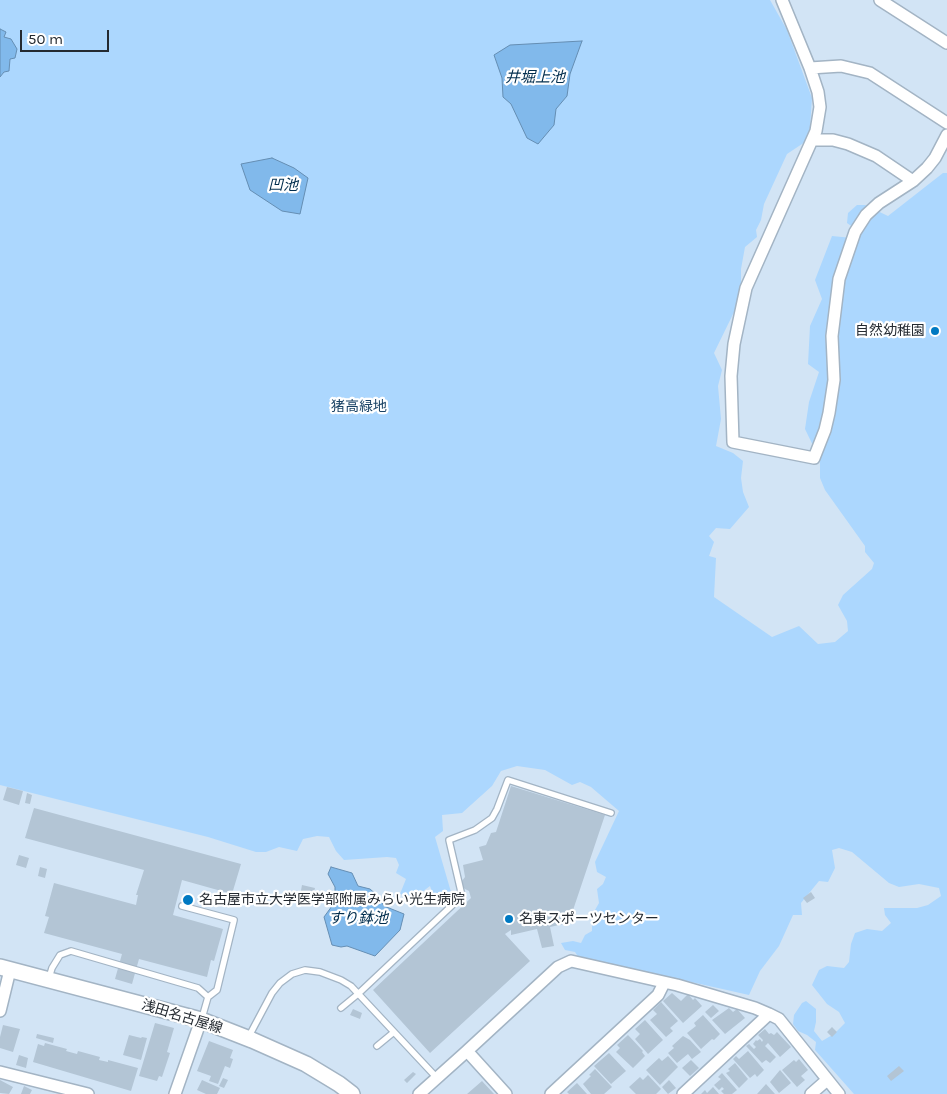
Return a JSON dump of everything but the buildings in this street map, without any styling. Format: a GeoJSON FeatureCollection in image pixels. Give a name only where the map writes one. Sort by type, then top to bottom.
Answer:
{"type":"FeatureCollection","features":[{"type":"Feature","properties":{"kind":"main road","name":"浅田名古屋線"},"geometry":{"type":"LineString","coordinates":[[5,969],[201,1020],[248,1038],[306,1064],[352,1094]]}},
{"type":"Feature","properties":{"kind":"street"},"geometry":{"type":"LineString","coordinates":[[782,0],[810,68],[818,92],[820,107],[816,131],[746,288],[734,344],[732,376],[733,442],[814,458],[825,430],[834,380],[832,336],[839,279],[855,232],[866,214],[879,202],[913,181],[927,168],[935,158],[947,135]]}},
{"type":"Feature","properties":{"kind":"street"},"geometry":{"type":"LineString","coordinates":[[880,0],[947,43]]}},
{"type":"Feature","properties":{"kind":"street"},"geometry":{"type":"LineString","coordinates":[[810,68],[841,66],[870,73],[947,123]]}},
{"type":"Feature","properties":{"kind":"street"},"geometry":{"type":"LineString","coordinates":[[812,140],[833,140],[848,144],[876,156],[913,181]]}},
{"type":"Feature","properties":{"kind":"street"},"geometry":{"type":"LineString","coordinates":[[419,1094],[558,967],[571,961],[664,983],[755,1008],[770,1014],[778,1019],[838,1094]]}},
{"type":"Feature","properties":{"kind":"street"},"geometry":{"type":"LineString","coordinates":[[0,1011],[5,969]]}},
{"type":"Feature","properties":{"kind":"street"},"geometry":{"type":"LineString","coordinates":[[551,1094],[658,996],[664,983]]}},
{"type":"Feature","properties":{"kind":"street"},"geometry":{"type":"LineString","coordinates":[[683,1094],[770,1014]]}},
{"type":"Feature","properties":{"kind":"street"},"geometry":{"type":"LineString","coordinates":[[175,1094],[201,1020]]}},
{"type":"Feature","properties":{"kind":"street"},"geometry":{"type":"LineString","coordinates":[[467,1051],[506,1094]]}},
{"type":"Feature","properties":{"kind":"street"},"geometry":{"type":"LineString","coordinates":[[0,1072],[88,1094]]}},
{"type":"Feature","properties":{"kind":"street"},"geometry":{"type":"LineString","coordinates":[[811,1094],[827,1080]]}},
{"type":"Feature","properties":{"kind":"lane"},"geometry":{"type":"LineString","coordinates":[[340,1008],[358,994],[462,896],[449,840],[475,830],[492,818],[498,809],[508,780],[611,813]]}},
{"type":"Feature","properties":{"kind":"lane"},"geometry":{"type":"LineString","coordinates":[[182,906],[234,920],[217,990],[208,997],[201,1020]]}},
{"type":"Feature","properties":{"kind":"lane"},"geometry":{"type":"LineString","coordinates":[[48,980],[52,968],[60,955],[71,951],[198,988],[208,997]]}},
{"type":"Feature","properties":{"kind":"lane"},"geometry":{"type":"LineString","coordinates":[[248,1038],[272,993],[280,983],[292,974],[305,970],[320,972],[351,986],[437,1078]]}},
{"type":"Feature","properties":{"kind":"lane"},"geometry":{"type":"LineString","coordinates":[[377,1046],[394,1032]]}},
{"type":"Feature","properties":{"kind":"green space","name":"猪高緑地"},"geometry":{"type":"Polygon","coordinates":[[[0,0],[770,0],[787,30],[812,98],[810,128],[805,142],[787,154],[764,204],[761,220],[756,230],[757,237],[745,247],[741,269],[741,285],[735,310],[714,353],[722,370],[718,386],[721,419],[716,446],[733,453],[743,461],[741,478],[743,492],[749,507],[730,529],[716,528],[709,536],[714,542],[709,556],[716,558],[714,597],[772,637],[799,626],[818,644],[835,642],[848,631],[847,621],[838,605],[843,595],[872,569],[874,563],[865,552],[865,546],[825,490],[820,478],[820,460],[805,429],[809,402],[819,372],[808,364],[810,326],[822,299],[815,280],[832,236],[852,238],[857,230],[847,223],[848,213],[857,205],[865,205],[888,216],[943,173],[947,173],[947,1094],[854,1094],[815,1050],[816,1042],[798,1031],[793,1024],[794,1015],[802,1003],[806,1001],[816,1009],[814,1031],[822,1041],[834,1034],[845,1023],[839,1012],[827,1004],[812,985],[819,970],[827,966],[844,968],[849,962],[851,944],[855,933],[867,929],[882,931],[891,923],[885,915],[884,908],[917,908],[928,905],[941,896],[939,888],[919,884],[899,887],[889,883],[852,852],[839,848],[832,850],[835,868],[828,882],[819,881],[801,903],[802,915],[793,915],[779,946],[760,971],[749,995],[678,979],[581,961],[575,952],[565,950],[561,943],[573,941],[581,943],[585,935],[592,931],[592,923],[597,917],[595,910],[599,903],[597,889],[603,884],[606,877],[597,872],[595,862],[619,811],[591,787],[580,782],[572,785],[545,770],[517,766],[501,771],[492,786],[462,813],[442,815],[443,831],[435,837],[451,892],[433,894],[430,886],[414,898],[400,894],[406,879],[396,873],[399,865],[396,858],[344,860],[336,851],[329,837],[317,836],[303,839],[297,851],[279,847],[266,852],[256,852],[208,837],[0,785],[0,77],[4,72],[9,71],[10,59],[4,37],[5,32],[0,29],[0,0]]]}},
{"type":"Feature","properties":{"kind":"water"},"geometry":{"type":"Polygon","coordinates":[[[0,29],[6,32],[4,37],[11,39],[17,49],[15,58],[10,59],[9,71],[4,72],[0,77],[0,29]]]}},
{"type":"Feature","properties":{"kind":"water","name":"井堀上池"},"geometry":{"type":"Polygon","coordinates":[[[582,41],[570,74],[567,96],[556,109],[554,125],[538,144],[527,138],[511,104],[503,97],[502,78],[494,55],[510,45],[582,41]]]}},
{"type":"Feature","properties":{"kind":"water","name":"凹池"},"geometry":{"type":"Polygon","coordinates":[[[272,158],[294,168],[308,178],[300,214],[282,211],[250,190],[241,164],[272,158]]]}},
{"type":"Feature","properties":{"kind":"water","name":"すり鉢池"},"geometry":{"type":"Polygon","coordinates":[[[331,867],[352,873],[358,886],[370,889],[378,896],[384,906],[404,914],[400,930],[375,956],[347,946],[332,945],[324,917],[332,906],[335,897],[335,887],[328,874],[331,867]]]}},
{"type":"Feature","properties":{"kind":"place","name":"自然幼稚園"},"geometry":{"type":"Point","coordinates":[935,331]}},
{"type":"Feature","properties":{"kind":"place","name":"名古屋市立大学医学部附属みらい光生病院"},"geometry":{"type":"Point","coordinates":[188,900]}},
{"type":"Feature","properties":{"kind":"place","name":"名東スポーツセンター"},"geometry":{"type":"Point","coordinates":[509,919]}}]}
